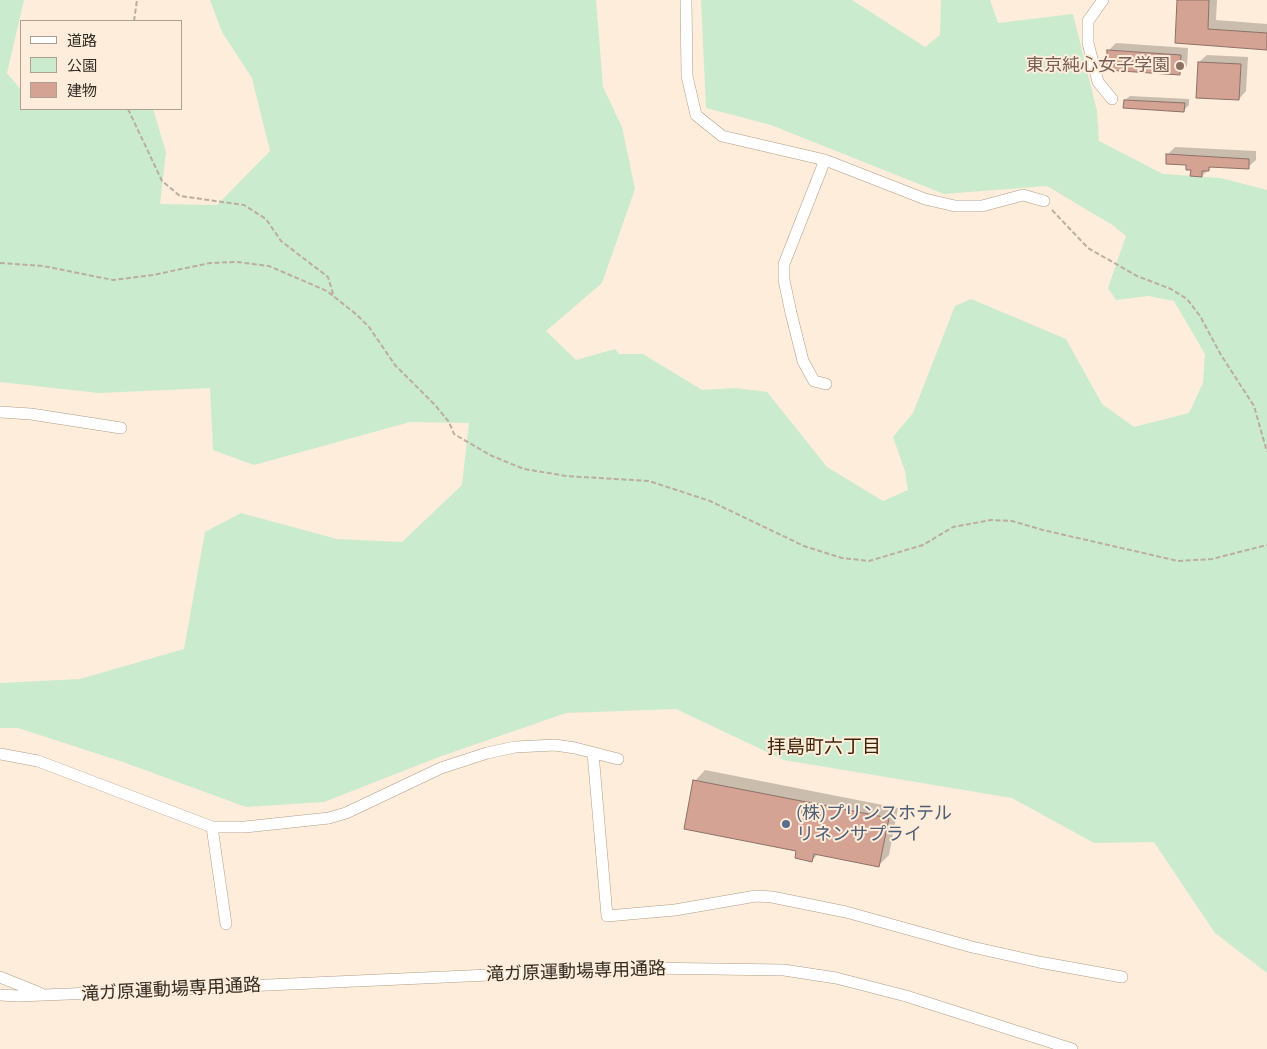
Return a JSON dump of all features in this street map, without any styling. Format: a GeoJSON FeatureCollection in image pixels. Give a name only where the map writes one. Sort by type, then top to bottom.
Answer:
{"type":"FeatureCollection","features":[{"type":"Feature","properties":{"kind":"street"},"geometry":{"type":"LineString","coordinates":[[686,0],[688,76],[696,115],[722,136],[825,160],[925,199],[955,206],[982,206],[1023,195],[1044,200]]}},
{"type":"Feature","properties":{"kind":"street"},"geometry":{"type":"LineString","coordinates":[[1103,0],[1088,21],[1088,43],[1098,82],[1112,99]]}},
{"type":"Feature","properties":{"kind":"street"},"geometry":{"type":"LineString","coordinates":[[825,160],[790,243],[784,264],[789,304],[803,361],[814,381],[826,384]]}},
{"type":"Feature","properties":{"kind":"street"},"geometry":{"type":"LineString","coordinates":[[0,412],[31,414],[121,428]]}},
{"type":"Feature","properties":{"kind":"street"},"geometry":{"type":"LineString","coordinates":[[0,754],[38,762],[212,827],[245,827],[329,818],[346,813],[441,768],[487,753],[515,747],[554,745],[618,759]]}},
{"type":"Feature","properties":{"kind":"street"},"geometry":{"type":"LineString","coordinates":[[593,753],[607,916],[675,910],[756,896],[772,897],[846,912],[1039,962],[1122,977]]}},
{"type":"Feature","properties":{"kind":"street"},"geometry":{"type":"LineString","coordinates":[[212,827],[226,924]]}},
{"type":"Feature","properties":{"kind":"street","name":"滝ガ原運動場専用通路"},"geometry":{"type":"LineString","coordinates":[[0,994],[18,996],[69,994],[644,968],[784,970],[836,978],[906,996],[1072,1049]]}},
{"type":"Feature","properties":{"kind":"street"},"geometry":{"type":"LineString","coordinates":[[0,977],[44,994]]}},
{"type":"Feature","properties":{"kind":"path"},"geometry":{"type":"LineString","coordinates":[[134,20],[137,0]]}},
{"type":"Feature","properties":{"kind":"path"},"geometry":{"type":"LineString","coordinates":[[128,110],[162,181],[180,196],[244,206],[266,219],[281,241],[328,277],[334,296]]}},
{"type":"Feature","properties":{"kind":"path"},"geometry":{"type":"LineString","coordinates":[[1044,200],[1088,248],[1137,276],[1171,289],[1187,299],[1200,316],[1221,355],[1254,406],[1267,452]]}},
{"type":"Feature","properties":{"kind":"path"},"geometry":{"type":"LineString","coordinates":[[0,264],[43,266],[113,280],[153,275],[210,263],[237,262],[268,266],[305,280],[334,296],[369,327],[395,365],[435,405],[449,422],[454,434],[492,456],[524,469],[566,476],[649,481],[710,501],[804,546],[842,558],[869,561],[923,544],[953,527],[991,520],[1012,521],[1178,561],[1212,559],[1267,545]]}},
{"type":"Feature","properties":{"kind":"green space"},"geometry":{"type":"Polygon","coordinates":[[[0,0],[24,0],[7,73],[20,89],[20,110],[153,110],[166,152],[160,204],[217,205],[270,151],[252,78],[222,32],[210,0],[596,0],[603,87],[622,127],[635,189],[602,283],[546,331],[576,360],[615,349],[619,354],[643,354],[702,390],[735,388],[767,392],[827,467],[883,501],[908,490],[905,471],[893,437],[913,413],[955,306],[971,299],[1066,339],[1102,404],[1134,427],[1189,413],[1203,383],[1205,354],[1174,301],[1148,296],[1116,300],[1108,288],[1126,236],[1114,226],[1047,186],[944,194],[771,125],[706,108],[701,0],[852,0],[925,47],[940,35],[941,0],[990,0],[998,23],[1073,14],[1097,111],[1099,141],[1163,174],[1221,178],[1267,190],[1267,973],[1215,933],[1154,842],[1094,843],[1012,798],[784,760],[676,709],[566,713],[439,757],[324,802],[246,807],[123,762],[18,728],[0,728],[0,683],[80,679],[184,649],[205,532],[241,513],[337,539],[402,542],[462,485],[469,423],[410,422],[254,465],[213,450],[210,388],[99,393],[0,382],[0,0]]]}},
{"type":"Feature","properties":{"kind":"building"},"geometry":{"type":"Polygon","coordinates":[[[1177,0],[1209,0],[1208,29],[1267,33],[1267,50],[1175,43],[1177,0]]]}},
{"type":"Feature","properties":{"kind":"building"},"geometry":{"type":"Polygon","coordinates":[[[1107,50],[1181,55],[1180,75],[1106,70],[1107,50]]]}},
{"type":"Feature","properties":{"kind":"building"},"geometry":{"type":"Polygon","coordinates":[[[1198,62],[1241,64],[1239,100],[1196,98],[1198,62]]]}},
{"type":"Feature","properties":{"kind":"building"},"geometry":{"type":"Polygon","coordinates":[[[1124,100],[1185,103],[1184,112],[1123,108],[1124,100]]]}},
{"type":"Feature","properties":{"kind":"building"},"geometry":{"type":"Polygon","coordinates":[[[1166,154],[1249,159],[1249,169],[1209,167],[1209,171],[1202,171],[1202,177],[1190,176],[1191,170],[1186,170],[1186,165],[1166,164],[1166,154]]]}},
{"type":"Feature","properties":{"kind":"building","name":"(株)プリンスホテル リネンサプライ"},"geometry":{"type":"Polygon","coordinates":[[[693,780],[889,818],[879,867],[814,854],[812,862],[795,858],[796,851],[684,829],[693,780]]]}},
{"type":"Feature","properties":{"kind":"place","name":"東京純心女子学園"},"geometry":{"type":"Point","coordinates":[1180,66]}},
{"type":"Feature","properties":{"kind":"place","name":"(株)プリンスホテル リネンサプライ"},"geometry":{"type":"Point","coordinates":[786,824]}},
{"type":"Feature","properties":{"kind":"district","name":"拝島町六丁目"},"geometry":{"type":"Point","coordinates":[824,748]}}]}
